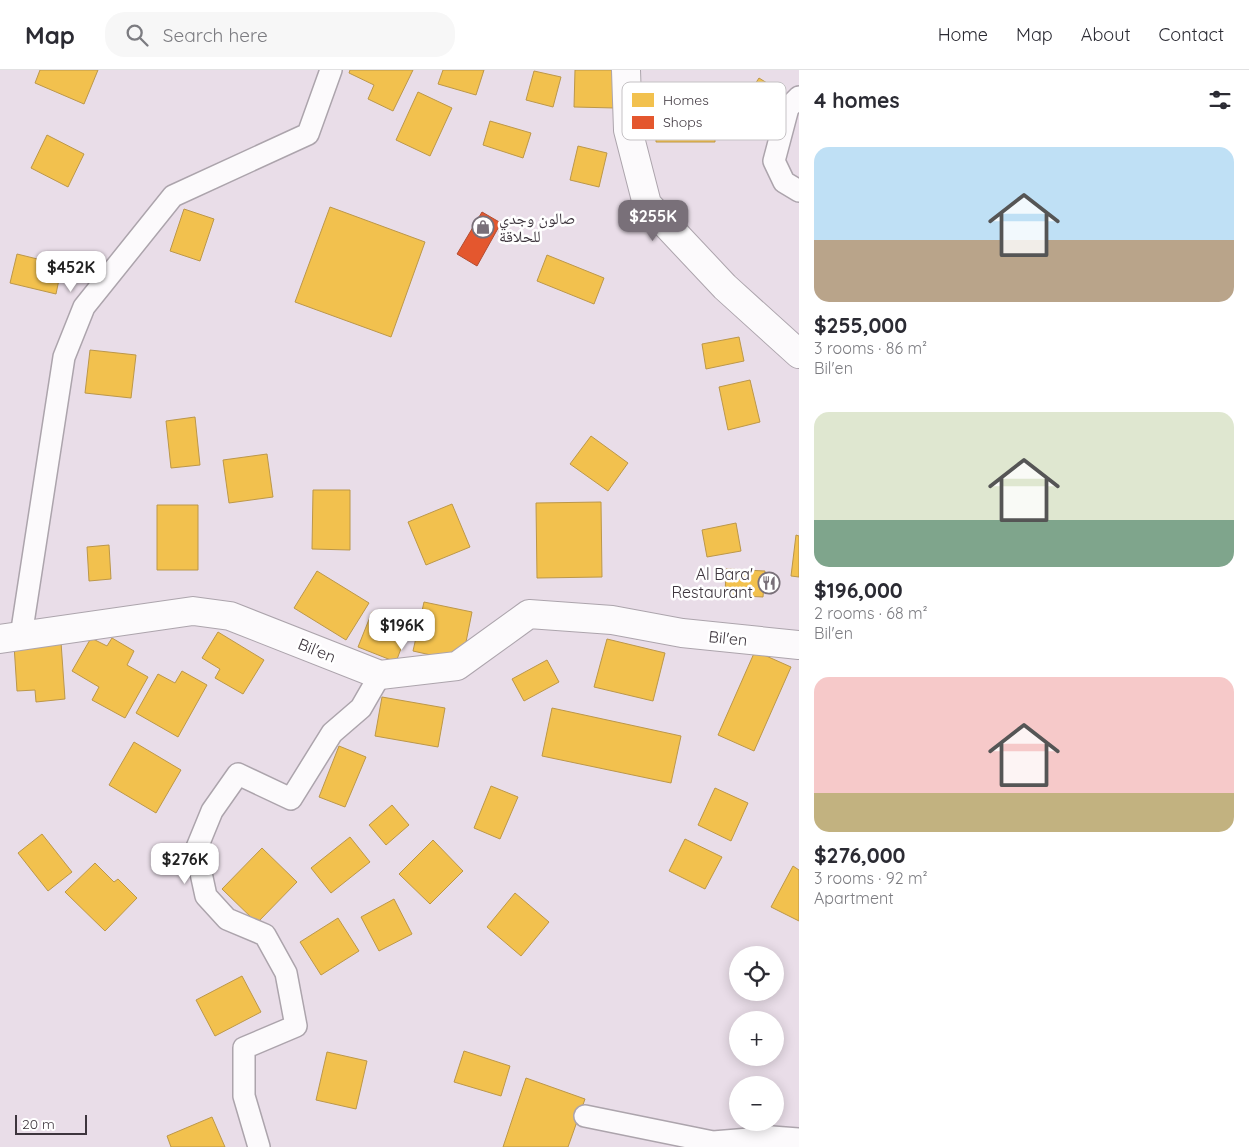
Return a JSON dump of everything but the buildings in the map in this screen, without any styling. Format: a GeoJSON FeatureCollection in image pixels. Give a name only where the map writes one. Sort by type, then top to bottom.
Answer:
{"type":"FeatureCollection","features":[{"type":"Feature","properties":{"kind":"street"},"geometry":{"type":"LineString","coordinates":[[11,638],[64,357],[84,307],[173,196],[308,134],[331,70]]}},
{"type":"Feature","properties":{"kind":"street"},"geometry":{"type":"LineString","coordinates":[[786,116],[788,108],[799,96]]}},
{"type":"Feature","properties":{"kind":"street"},"geometry":{"type":"LineString","coordinates":[[631,140],[647,204],[725,287],[799,354]]}},
{"type":"Feature","properties":{"kind":"street"},"geometry":{"type":"LineString","coordinates":[[780,140],[774,161],[784,182],[799,191]]}},
{"type":"Feature","properties":{"kind":"street","name":"Bil'en"},"geometry":{"type":"LineString","coordinates":[[11,638],[193,611],[230,616],[380,676],[457,666],[529,614],[612,620],[682,633],[799,646]]}},
{"type":"Feature","properties":{"kind":"street"},"geometry":{"type":"LineString","coordinates":[[259,1147],[244,1096],[244,1048],[296,1026],[286,973],[265,935],[227,919],[206,896],[196,850],[212,811],[238,774],[291,799],[332,733],[361,708],[380,676]]}},
{"type":"Feature","properties":{"kind":"street"},"geometry":{"type":"LineString","coordinates":[[585,1116],[713,1142],[772,1137],[799,1139]]}},
{"type":"Feature","properties":{"kind":"place","name":"صالون وجدي للحلاقة"},"geometry":{"type":"Point","coordinates":[483,227]}},
{"type":"Feature","properties":{"kind":"place","name":"Al Bara' Restaurant"},"geometry":{"type":"Point","coordinates":[769,583]}}]}
